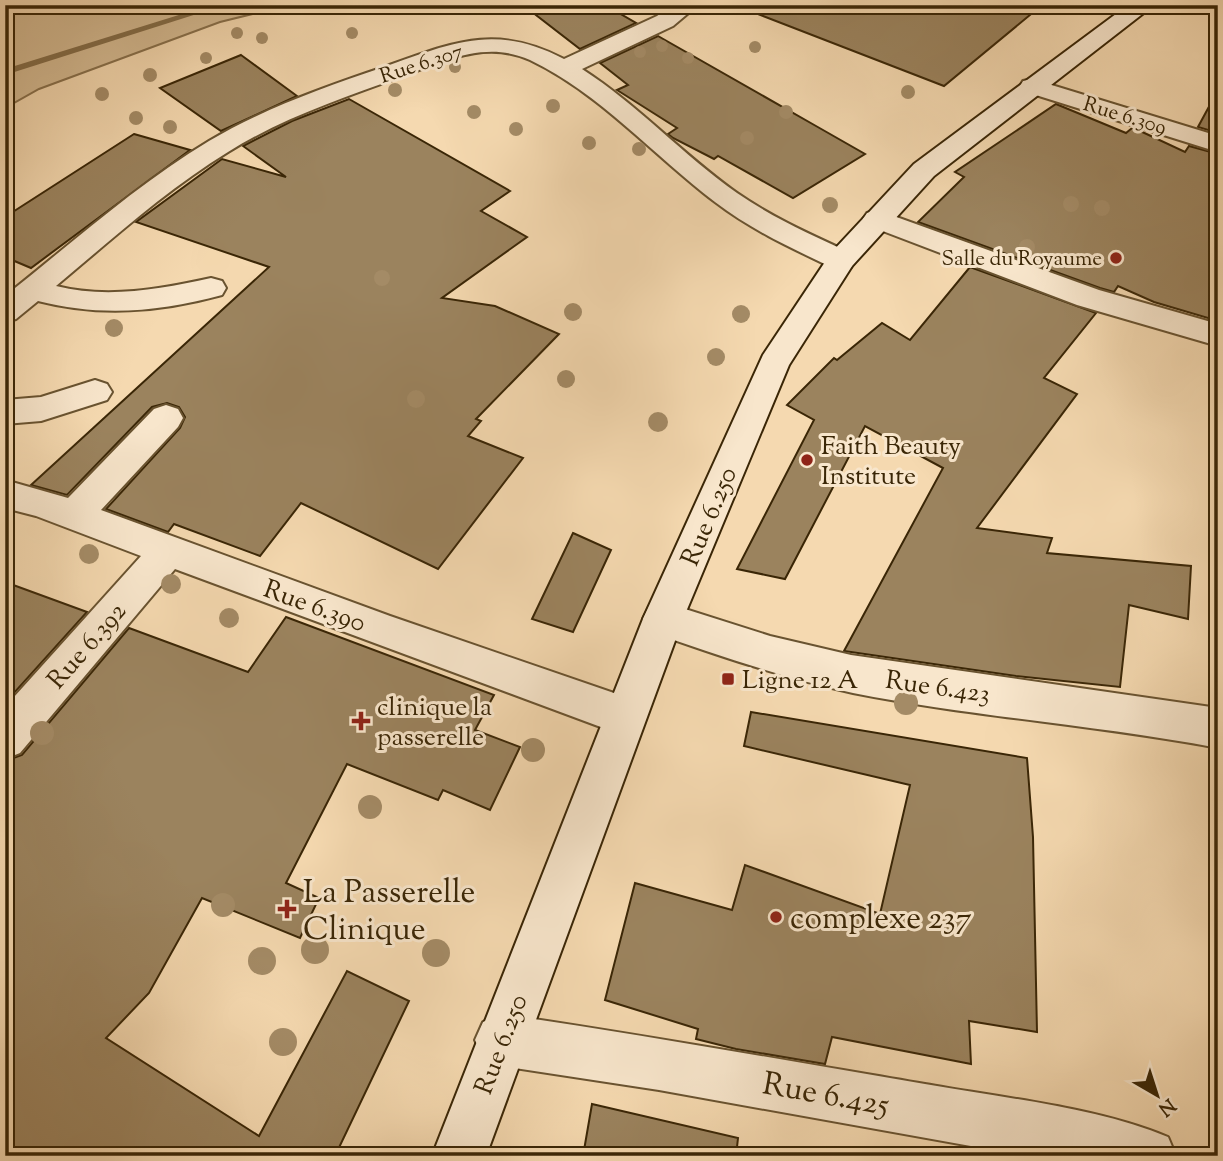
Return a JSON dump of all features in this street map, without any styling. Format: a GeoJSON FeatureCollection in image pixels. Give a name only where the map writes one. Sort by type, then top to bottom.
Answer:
{"type":"FeatureCollection","features":[{"type":"Feature","properties":{"kind":"street"},"geometry":{"type":"LineString","coordinates":[[564,69],[665,22],[687,5]]}},
{"type":"Feature","properties":{"kind":"street","name":"Rue 6.250"},"geometry":{"type":"LineString","coordinates":[[458,1156],[663,619],[774,363],[841,260],[924,170],[1032,86],[1143,5]]}},
{"type":"Feature","properties":{"kind":"street","name":"Rue 6.307"},"geometry":{"type":"LineString","coordinates":[[5,312],[198,160],[254,128],[318,100],[454,50],[480,45],[507,45],[539,55],[564,69],[654,135],[725,197],[758,219],[841,260]]}},
{"type":"Feature","properties":{"kind":"street","name":"Rue 6.309"},"geometry":{"type":"LineString","coordinates":[[1032,86],[1218,144]]}},
{"type":"Feature","properties":{"kind":"street"},"geometry":{"type":"LineString","coordinates":[[877,219],[1074,294],[1160,322],[1218,335]]}},
{"type":"Feature","properties":{"kind":"street"},"geometry":{"type":"LineString","coordinates":[[33,290],[75,300],[136,301],[170,298],[211,288]]}},
{"type":"Feature","properties":{"kind":"street"},"geometry":{"type":"LineString","coordinates":[[5,412],[41,409],[95,392]]}},
{"type":"Feature","properties":{"kind":"street"},"geometry":{"type":"LineString","coordinates":[[73,516],[166,418]]}},
{"type":"Feature","properties":{"kind":"street","name":"Rue 6.390"},"geometry":{"type":"LineString","coordinates":[[5,494],[73,516],[625,716]]}},
{"type":"Feature","properties":{"kind":"street","name":"Rue 6.392"},"geometry":{"type":"LineString","coordinates":[[5,739],[168,551]]}},
{"type":"Feature","properties":{"kind":"street","name":"Rue 6.423"},"geometry":{"type":"LineString","coordinates":[[663,619],[748,649],[878,678],[1135,712],[1218,728]]}},
{"type":"Feature","properties":{"kind":"street","name":"Rue 6.425"},"geometry":{"type":"LineString","coordinates":[[501,1040],[659,1064],[1008,1126],[1149,1156]]}},
{"type":"Feature","properties":{"kind":"shaded area"},"geometry":{"type":"Polygon","coordinates":[[[5,5],[289,5],[220,22],[39,89],[5,108],[5,5]]]}},
{"type":"Feature","properties":{"kind":"building"},"geometry":{"type":"Polygon","coordinates":[[[523,5],[605,5],[636,23],[580,49],[523,5]]]}},
{"type":"Feature","properties":{"kind":"building"},"geometry":{"type":"Polygon","coordinates":[[[746,5],[1042,5],[944,86],[745,9],[746,5]]]}},
{"type":"Feature","properties":{"kind":"building"},"geometry":{"type":"Polygon","coordinates":[[[658,36],[865,154],[793,198],[718,156],[714,159],[673,138],[668,134],[677,128],[617,90],[628,85],[600,63],[658,36]]]}},
{"type":"Feature","properties":{"kind":"building"},"geometry":{"type":"Polygon","coordinates":[[[241,55],[297,96],[221,131],[160,88],[241,55]]]}},
{"type":"Feature","properties":{"kind":"building"},"geometry":{"type":"Polygon","coordinates":[[[1218,90],[1218,133],[1198,127],[1218,90]]]}},
{"type":"Feature","properties":{"kind":"building"},"geometry":{"type":"Polygon","coordinates":[[[349,99],[510,191],[481,211],[527,237],[442,298],[495,306],[559,334],[476,419],[481,421],[468,436],[523,458],[438,569],[301,503],[260,556],[174,524],[168,532],[106,509],[180,428],[185,417],[179,407],[167,403],[152,407],[67,495],[31,485],[269,267],[136,222],[222,159],[286,177],[243,146],[292,121],[349,99]]]}},
{"type":"Feature","properties":{"kind":"building"},"geometry":{"type":"Polygon","coordinates":[[[1056,104],[1126,133],[1132,128],[1138,130],[1185,152],[1189,146],[1218,154],[1218,321],[1154,302],[1118,286],[1114,292],[1100,288],[918,222],[964,177],[955,172],[1056,104]]]}},
{"type":"Feature","properties":{"kind":"building"},"geometry":{"type":"Polygon","coordinates":[[[134,134],[190,150],[31,268],[5,257],[5,217],[134,134]]]}},
{"type":"Feature","properties":{"kind":"building"},"geometry":{"type":"Polygon","coordinates":[[[970,267],[1096,313],[1044,378],[1077,394],[977,528],[1052,538],[1047,553],[1191,566],[1188,619],[1129,605],[1120,687],[1016,676],[844,651],[943,468],[865,426],[785,579],[737,569],[814,420],[787,405],[834,358],[837,360],[882,323],[910,340],[970,267]]]}},
{"type":"Feature","properties":{"kind":"building"},"geometry":{"type":"Polygon","coordinates":[[[573,533],[611,550],[573,632],[532,619],[573,533]]]}},
{"type":"Feature","properties":{"kind":"building"},"geometry":{"type":"Polygon","coordinates":[[[5,582],[87,612],[5,703],[5,582]]]}},
{"type":"Feature","properties":{"kind":"building"},"geometry":{"type":"Polygon","coordinates":[[[286,617],[494,695],[475,730],[520,747],[490,810],[443,790],[438,800],[347,764],[286,883],[319,898],[300,938],[202,898],[149,993],[106,1038],[259,1136],[347,971],[409,1001],[335,1156],[5,1156],[5,761],[22,755],[129,628],[248,672],[286,617]]]}},
{"type":"Feature","properties":{"kind":"building"},"geometry":{"type":"Polygon","coordinates":[[[751,712],[1027,758],[1033,837],[1037,1032],[969,1021],[971,1064],[832,1037],[825,1064],[736,1049],[696,1039],[698,1029],[605,1000],[635,883],[732,910],[745,865],[880,914],[910,785],[744,746],[751,712]]]}},
{"type":"Feature","properties":{"kind":"building"},"geometry":{"type":"Polygon","coordinates":[[[592,1104],[738,1138],[736,1156],[583,1156],[592,1104]]]}},
{"type":"Feature","properties":{"kind":"waterway"},"geometry":{"type":"LineString","coordinates":[[5,72],[221,5]]}},
{"type":"Feature","properties":{"kind":"place","name":"Salle du Royaume"},"geometry":{"type":"Point","coordinates":[1116,258]}},
{"type":"Feature","properties":{"kind":"place","name":"Faith Beauty Institute"},"geometry":{"type":"Point","coordinates":[807,460]}},
{"type":"Feature","properties":{"kind":"place","name":"Ligne 12 A"},"geometry":{"type":"Point","coordinates":[728,679]}},
{"type":"Feature","properties":{"kind":"place","name":"clinique la passerelle"},"geometry":{"type":"Point","coordinates":[361,721]}},
{"type":"Feature","properties":{"kind":"place","name":"La Passerelle Clinique"},"geometry":{"type":"Point","coordinates":[287,909]}},
{"type":"Feature","properties":{"kind":"place","name":"complexe 237"},"geometry":{"type":"Point","coordinates":[776,917]}}]}
